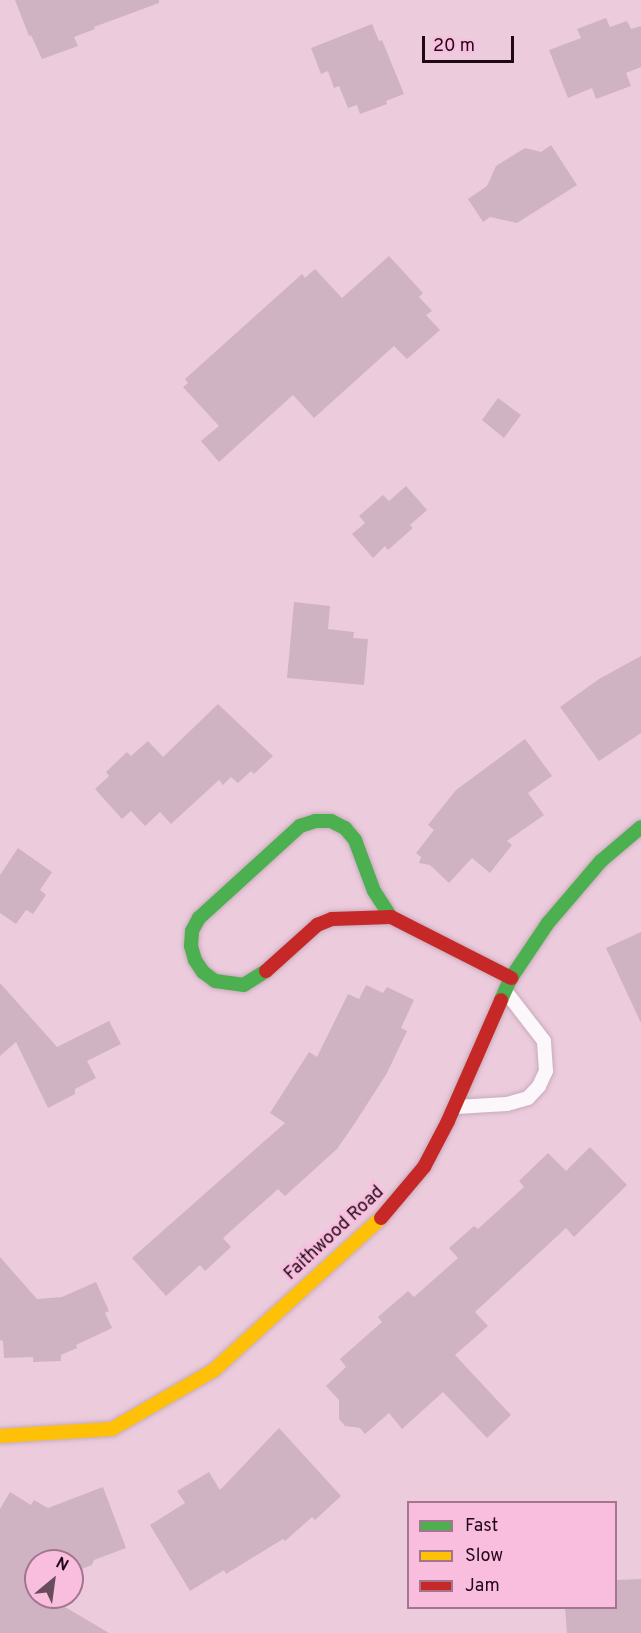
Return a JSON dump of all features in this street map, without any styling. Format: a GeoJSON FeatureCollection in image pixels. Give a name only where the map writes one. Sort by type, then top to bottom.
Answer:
{"type":"FeatureCollection","features":[{"type":"Feature","properties":{"kind":"street"},"geometry":{"type":"LineString","coordinates":[[391,917],[374,891],[356,840],[338,825],[315,821],[300,826],[199,918],[192,931],[191,946],[195,960],[203,972],[215,981],[229,985],[244,985],[257,979],[317,925],[340,918],[391,917],[511,978]]}},
{"type":"Feature","properties":{"kind":"street","name":"Faithwood Road"},"geometry":{"type":"LineString","coordinates":[[0,1436],[112,1429],[214,1370],[390,1209],[424,1167],[454,1108],[511,978],[556,914],[601,861],[641,827]]}},
{"type":"Feature","properties":{"kind":"lane"},"geometry":{"type":"LineString","coordinates":[[454,1108],[507,1104],[528,1098],[539,1086],[546,1071],[544,1041],[505,992]]}},
{"type":"Feature","properties":{"kind":"building"},"geometry":{"type":"Polygon","coordinates":[[[15,0],[159,0],[159,3],[94,27],[95,29],[74,37],[78,46],[42,59],[31,35],[29,36],[15,0]]]}},
{"type":"Feature","properties":{"kind":"building"},"geometry":{"type":"Polygon","coordinates":[[[606,18],[610,27],[627,21],[631,29],[641,26],[641,67],[626,73],[631,86],[596,99],[592,88],[568,98],[549,50],[581,38],[577,29],[606,18]]]}},
{"type":"Feature","properties":{"kind":"building"},"geometry":{"type":"Polygon","coordinates":[[[372,24],[379,41],[382,40],[404,94],[386,101],[387,104],[360,114],[357,105],[348,108],[339,86],[334,88],[328,71],[321,74],[311,48],[372,24]]]}},
{"type":"Feature","properties":{"kind":"building"},"geometry":{"type":"Polygon","coordinates":[[[551,145],[577,185],[517,223],[490,217],[483,222],[468,199],[487,186],[496,166],[525,148],[541,152],[551,145]]]}},
{"type":"Feature","properties":{"kind":"building"},"geometry":{"type":"Polygon","coordinates":[[[389,256],[423,293],[419,297],[432,311],[426,315],[440,330],[407,359],[394,346],[314,418],[293,395],[219,462],[201,441],[219,426],[183,387],[188,383],[185,379],[302,274],[305,278],[315,269],[342,298],[389,256]]]}},
{"type":"Feature","properties":{"kind":"building"},"geometry":{"type":"Polygon","coordinates":[[[498,398],[521,415],[504,438],[482,420],[498,398]]]}},
{"type":"Feature","properties":{"kind":"building"},"geometry":{"type":"Polygon","coordinates":[[[406,486],[427,510],[410,525],[413,528],[388,550],[385,546],[373,558],[352,534],[365,523],[359,516],[383,495],[389,501],[406,486]]]}},
{"type":"Feature","properties":{"kind":"building"},"geometry":{"type":"Polygon","coordinates":[[[294,602],[330,606],[328,629],[354,632],[353,638],[368,639],[364,685],[287,678],[294,602]]]}},
{"type":"Feature","properties":{"kind":"building"},"geometry":{"type":"Polygon","coordinates":[[[641,656],[641,733],[599,761],[560,707],[599,679],[641,656]]]}},
{"type":"Feature","properties":{"kind":"building"},"geometry":{"type":"Polygon","coordinates":[[[218,704],[273,756],[254,774],[251,771],[238,783],[231,777],[223,785],[219,780],[171,824],[160,812],[145,826],[131,811],[122,819],[95,789],[109,776],[106,772],[127,752],[131,756],[148,741],[163,757],[218,704]]]}},
{"type":"Feature","properties":{"kind":"building"},"geometry":{"type":"Polygon","coordinates":[[[525,739],[552,776],[528,793],[544,815],[507,841],[512,845],[490,873],[472,858],[449,883],[430,865],[419,863],[421,857],[416,853],[434,830],[428,825],[456,790],[525,739]]]}},
{"type":"Feature","properties":{"kind":"building"},"geometry":{"type":"Polygon","coordinates":[[[18,848],[52,872],[40,890],[46,895],[33,914],[26,910],[16,924],[0,913],[0,875],[18,848]]]}},
{"type":"Feature","properties":{"kind":"building"},"geometry":{"type":"Polygon","coordinates":[[[641,932],[641,1023],[606,948],[641,932]]]}},
{"type":"Feature","properties":{"kind":"building"},"geometry":{"type":"Polygon","coordinates":[[[0,983],[57,1047],[109,1021],[121,1044],[87,1061],[96,1078],[75,1089],[75,1094],[48,1108],[16,1042],[0,1056],[0,983]]]}},
{"type":"Feature","properties":{"kind":"building"},"geometry":{"type":"Polygon","coordinates":[[[366,985],[383,993],[387,987],[414,1000],[401,1028],[407,1031],[387,1073],[355,1123],[337,1149],[285,1196],[278,1189],[223,1238],[231,1247],[205,1271],[200,1265],[166,1296],[132,1258],[285,1123],[270,1113],[309,1052],[317,1057],[348,994],[359,999],[366,985]]]}},
{"type":"Feature","properties":{"kind":"building"},"geometry":{"type":"Polygon","coordinates":[[[590,1147],[627,1185],[574,1237],[566,1228],[475,1312],[488,1326],[455,1355],[511,1415],[487,1438],[443,1392],[402,1429],[389,1413],[365,1434],[360,1428],[345,1426],[339,1419],[339,1400],[326,1386],[346,1367],[340,1359],[382,1322],[378,1317],[408,1291],[414,1297],[458,1258],[449,1248],[474,1226],[478,1229],[524,1187],[519,1181],[548,1153],[566,1171],[590,1147]]]}},
{"type":"Feature","properties":{"kind":"building"},"geometry":{"type":"Polygon","coordinates":[[[0,1257],[37,1299],[62,1297],[96,1282],[109,1311],[105,1313],[112,1328],[76,1345],[77,1348],[61,1355],[61,1361],[33,1362],[33,1357],[4,1358],[3,1341],[0,1340],[0,1257]]]}},
{"type":"Feature","properties":{"kind":"building"},"geometry":{"type":"Polygon","coordinates":[[[279,1428],[341,1496],[315,1520],[312,1517],[285,1541],[283,1539],[226,1574],[224,1570],[190,1591],[150,1525],[185,1503],[177,1491],[209,1472],[220,1490],[279,1428]]]}},
{"type":"Feature","properties":{"kind":"building"},"geometry":{"type":"Polygon","coordinates":[[[103,1487],[126,1548],[94,1560],[92,1565],[84,1568],[84,1549],[24,1549],[24,1609],[68,1609],[109,1633],[0,1633],[0,1509],[10,1492],[31,1505],[34,1500],[48,1508],[103,1487]]]}},
{"type":"Feature","properties":{"kind":"building"},"geometry":{"type":"Polygon","coordinates":[[[641,1579],[641,1633],[567,1633],[565,1609],[617,1609],[617,1580],[641,1579]]]}},
{"type":"Feature","properties":{"kind":"traffic: fast"},"geometry":{"type":"LineString","coordinates":[[266,971],[244,985],[215,981],[203,972],[195,960],[191,946],[192,931],[199,918],[300,826],[315,821],[331,821],[345,828],[355,840],[374,891],[391,917]]}},
{"type":"Feature","properties":{"kind":"traffic: fast"},"geometry":{"type":"LineString","coordinates":[[501,1000],[511,978],[548,923],[601,861],[641,827]]}},
{"type":"Feature","properties":{"kind":"traffic: slow"},"geometry":{"type":"LineString","coordinates":[[0,1436],[112,1429],[214,1370],[381,1218]]}},
{"type":"Feature","properties":{"kind":"traffic: jam"},"geometry":{"type":"LineString","coordinates":[[266,971],[317,925],[332,919],[391,917],[511,978]]}},
{"type":"Feature","properties":{"kind":"traffic: jam"},"geometry":{"type":"LineString","coordinates":[[381,1218],[424,1167],[448,1121],[501,1000]]}}]}
